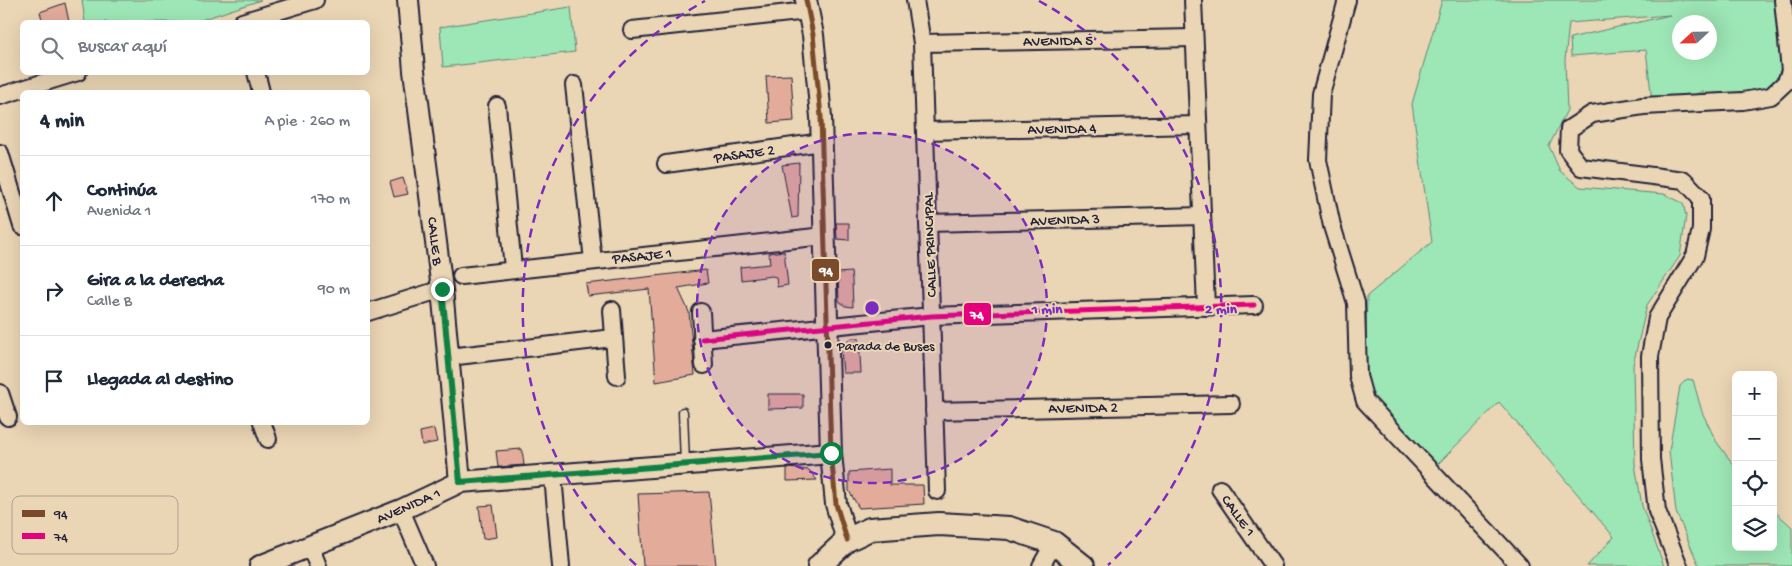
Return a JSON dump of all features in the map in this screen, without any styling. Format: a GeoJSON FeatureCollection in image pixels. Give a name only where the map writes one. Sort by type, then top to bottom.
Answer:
{"type":"FeatureCollection","features":[{"type":"Feature","properties":{"kind":"main road"},"geometry":{"type":"LineString","coordinates":[[819,566],[847,540],[870,529],[938,524],[1009,528],[1054,543],[1083,566]]}},
{"type":"Feature","properties":{"kind":"street"},"geometry":{"type":"LineString","coordinates":[[249,20],[315,0]]}},
{"type":"Feature","properties":{"kind":"street","name":"CALLE B"},"geometry":{"type":"LineString","coordinates":[[408,0],[414,71],[442,289],[460,482]]}},
{"type":"Feature","properties":{"kind":"street","name":"CALLE PRINCIPAL"},"geometry":{"type":"LineString","coordinates":[[915,0],[922,43],[937,491]]}},
{"type":"Feature","properties":{"kind":"street"},"geometry":{"type":"LineString","coordinates":[[1193,0],[1206,307]]}},
{"type":"Feature","properties":{"kind":"street"},"geometry":{"type":"LineString","coordinates":[[1347,0],[1321,94],[1318,160],[1332,226],[1356,303],[1358,376],[1365,401],[1520,566]]}},
{"type":"Feature","properties":{"kind":"street"},"geometry":{"type":"LineString","coordinates":[[1679,566],[1657,511],[1651,459],[1650,356],[1657,318],[1695,256],[1702,229],[1701,198],[1684,180],[1581,167],[1568,150],[1569,129],[1592,114],[1643,106],[1742,101],[1771,96],[1786,82],[1790,71],[1783,0]]}},
{"type":"Feature","properties":{"kind":"street"},"geometry":{"type":"LineString","coordinates":[[632,30],[807,5],[816,63],[822,142],[824,236],[829,325],[831,453],[836,504],[847,540]]}},
{"type":"Feature","properties":{"kind":"street","name":"AVENIDA 5"},"geometry":{"type":"LineString","coordinates":[[922,43],[1194,38]]}},
{"type":"Feature","properties":{"kind":"street"},"geometry":{"type":"LineString","coordinates":[[34,89],[70,75]]}},
{"type":"Feature","properties":{"kind":"street"},"geometry":{"type":"LineString","coordinates":[[257,75],[260,90]]}},
{"type":"Feature","properties":{"kind":"street"},"geometry":{"type":"LineString","coordinates":[[574,85],[593,261]]}},
{"type":"Feature","properties":{"kind":"street"},"geometry":{"type":"LineString","coordinates":[[0,96],[20,92]]}},
{"type":"Feature","properties":{"kind":"street"},"geometry":{"type":"LineString","coordinates":[[497,106],[513,268]]}},
{"type":"Feature","properties":{"kind":"street","name":"AVENIDA 4"},"geometry":{"type":"LineString","coordinates":[[925,131],[1198,125]]}},
{"type":"Feature","properties":{"kind":"street","name":"PASAJE 2"},"geometry":{"type":"LineString","coordinates":[[666,164],[822,142]]}},
{"type":"Feature","properties":{"kind":"street"},"geometry":{"type":"LineString","coordinates":[[0,153],[20,219]]}},
{"type":"Feature","properties":{"kind":"street","name":"AVENIDA 3"},"geometry":{"type":"LineString","coordinates":[[928,223],[1202,216]]}},
{"type":"Feature","properties":{"kind":"street","name":"PASAJE 1"},"geometry":{"type":"LineString","coordinates":[[461,276],[513,268],[824,236]]}},
{"type":"Feature","properties":{"kind":"street"},"geometry":{"type":"LineString","coordinates":[[370,311],[442,289]]}},
{"type":"Feature","properties":{"kind":"street"},"geometry":{"type":"LineString","coordinates":[[702,339],[931,316],[1254,305]]}},
{"type":"Feature","properties":{"kind":"street"},"geometry":{"type":"LineString","coordinates":[[612,310],[617,376]]}},
{"type":"Feature","properties":{"kind":"street"},"geometry":{"type":"LineString","coordinates":[[701,312],[704,365]]}},
{"type":"Feature","properties":{"kind":"street"},"geometry":{"type":"LineString","coordinates":[[449,357],[613,338]]}},
{"type":"Feature","properties":{"kind":"street"},"geometry":{"type":"LineString","coordinates":[[0,394],[10,416]]}},
{"type":"Feature","properties":{"kind":"street","name":"AVENIDA 2"},"geometry":{"type":"LineString","coordinates":[[934,411],[1231,404]]}},
{"type":"Feature","properties":{"kind":"street"},"geometry":{"type":"LineString","coordinates":[[263,425],[268,439]]}},
{"type":"Feature","properties":{"kind":"street","name":"AVENIDA 1"},"geometry":{"type":"LineString","coordinates":[[260,566],[400,510],[460,482],[831,453]]}},
{"type":"Feature","properties":{"kind":"street"},"geometry":{"type":"LineString","coordinates":[[554,476],[561,566]]}},
{"type":"Feature","properties":{"kind":"street","name":"CALLE 1"},"geometry":{"type":"LineString","coordinates":[[1220,489],[1273,566]]}},
{"type":"Feature","properties":{"kind":"street"},"geometry":{"type":"LineString","coordinates":[[400,510],[425,566]]}},
{"type":"Feature","properties":{"kind":"street"},"geometry":{"type":"LineString","coordinates":[[1041,566],[1054,543]]}},
{"type":"Feature","properties":{"kind":"street"},"geometry":{"type":"LineString","coordinates":[[310,546],[318,566]]}},
{"type":"Feature","properties":{"kind":"lane"},"geometry":{"type":"LineString","coordinates":[[683,412],[685,465]]}},
{"type":"Feature","properties":{"kind":"green space"},"geometry":{"type":"Polygon","coordinates":[[[82,0],[261,0],[201,20],[85,20],[82,0]]]}},
{"type":"Feature","properties":{"kind":"green space"},"geometry":{"type":"Polygon","coordinates":[[[1442,0],[1779,0],[1785,75],[1770,91],[1705,99],[1703,91],[1682,100],[1652,101],[1646,50],[1571,56],[1570,38],[1670,15],[1569,23],[1565,60],[1567,110],[1549,146],[1560,171],[1580,187],[1664,194],[1683,203],[1686,216],[1680,256],[1647,305],[1633,365],[1635,464],[1642,506],[1664,566],[1587,566],[1614,537],[1499,402],[1437,465],[1369,401],[1365,373],[1367,296],[1432,242],[1412,104],[1442,0]]]}},
{"type":"Feature","properties":{"kind":"green space"},"geometry":{"type":"Polygon","coordinates":[[[571,7],[575,52],[443,67],[440,27],[571,7]]]}},
{"type":"Feature","properties":{"kind":"green space"},"geometry":{"type":"Polygon","coordinates":[[[1687,379],[1693,380],[1702,412],[1716,441],[1732,463],[1732,551],[1777,551],[1777,514],[1792,527],[1792,566],[1699,566],[1676,512],[1669,451],[1680,386],[1687,379]]]}},
{"type":"Feature","properties":{"kind":"building"},"geometry":{"type":"Polygon","coordinates":[[[65,3],[69,20],[42,20],[40,12],[65,3]]]}},
{"type":"Feature","properties":{"kind":"building"},"geometry":{"type":"Polygon","coordinates":[[[791,75],[794,121],[769,123],[766,76],[791,75]]]}},
{"type":"Feature","properties":{"kind":"building"},"geometry":{"type":"Polygon","coordinates":[[[799,163],[798,217],[792,218],[782,165],[799,163]]]}},
{"type":"Feature","properties":{"kind":"building"},"geometry":{"type":"Polygon","coordinates":[[[403,178],[408,194],[394,197],[390,182],[403,178]]]}},
{"type":"Feature","properties":{"kind":"building"},"geometry":{"type":"Polygon","coordinates":[[[836,223],[849,223],[849,240],[837,239],[836,223]]]}},
{"type":"Feature","properties":{"kind":"building"},"geometry":{"type":"Polygon","coordinates":[[[784,251],[788,285],[777,287],[776,277],[772,276],[741,280],[740,267],[770,264],[769,253],[784,251]]]}},
{"type":"Feature","properties":{"kind":"building"},"geometry":{"type":"Polygon","coordinates":[[[706,270],[708,283],[678,288],[689,312],[695,375],[656,382],[649,289],[588,296],[586,284],[706,270]]]}},
{"type":"Feature","properties":{"kind":"building"},"geometry":{"type":"Polygon","coordinates":[[[851,272],[853,307],[845,306],[839,301],[838,273],[851,272]]]}},
{"type":"Feature","properties":{"kind":"building"},"geometry":{"type":"Polygon","coordinates":[[[851,338],[859,338],[861,373],[843,373],[841,349],[851,338]]]}},
{"type":"Feature","properties":{"kind":"building"},"geometry":{"type":"Polygon","coordinates":[[[768,394],[803,394],[803,408],[768,409],[768,394]]]}},
{"type":"Feature","properties":{"kind":"building"},"geometry":{"type":"Polygon","coordinates":[[[434,429],[437,442],[422,445],[420,432],[434,429]]]}},
{"type":"Feature","properties":{"kind":"building"},"geometry":{"type":"Polygon","coordinates":[[[522,449],[524,465],[498,467],[496,451],[522,449]]]}},
{"type":"Feature","properties":{"kind":"building"},"geometry":{"type":"Polygon","coordinates":[[[787,468],[809,470],[817,480],[787,481],[787,468]]]}},
{"type":"Feature","properties":{"kind":"building"},"geometry":{"type":"Polygon","coordinates":[[[890,469],[890,485],[923,485],[924,504],[859,508],[849,491],[849,472],[890,469]]]}},
{"type":"Feature","properties":{"kind":"building"},"geometry":{"type":"Polygon","coordinates":[[[709,492],[716,566],[643,566],[638,494],[709,492]]]}},
{"type":"Feature","properties":{"kind":"building"},"geometry":{"type":"Polygon","coordinates":[[[493,505],[497,537],[483,539],[479,506],[493,505]]]}},
{"type":"Feature","properties":{"kind":"transit line","name":"94"},"geometry":{"type":"LineString","coordinates":[[806,0],[813,35],[821,117],[831,453],[836,504],[847,540]]}},
{"type":"Feature","properties":{"kind":"transit line","name":"74"},"geometry":{"type":"LineString","coordinates":[[702,339],[931,316],[1254,305]]}},
{"type":"Feature","properties":{"kind":"place","name":"Parada de Buses"},"geometry":{"type":"Point","coordinates":[828,345]}},
{"type":"Feature","properties":{"kind":"route"},"geometry":{"type":"LineString","coordinates":[[442,289],[460,482],[831,453]]}}]}
